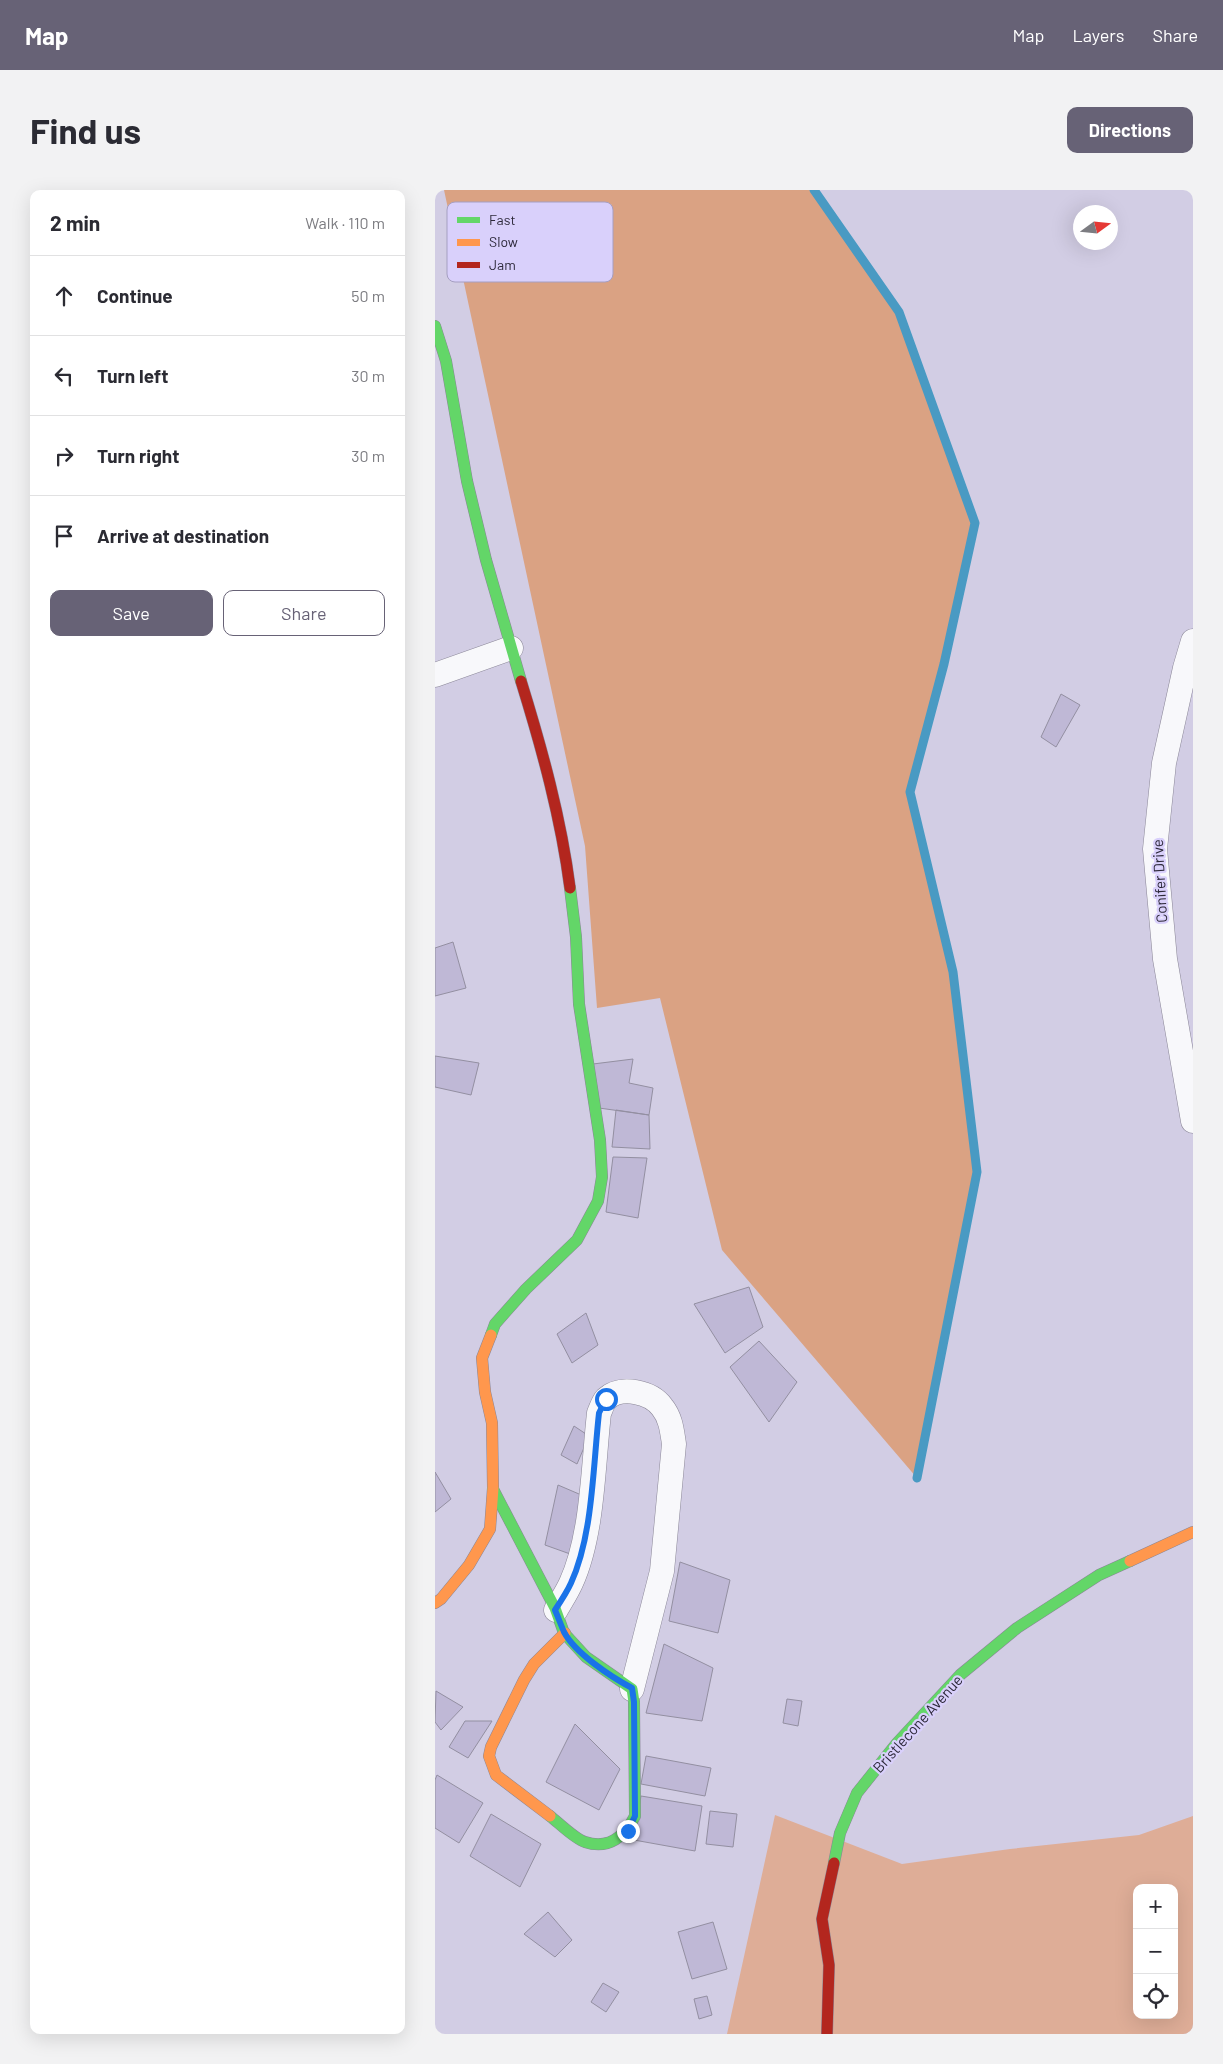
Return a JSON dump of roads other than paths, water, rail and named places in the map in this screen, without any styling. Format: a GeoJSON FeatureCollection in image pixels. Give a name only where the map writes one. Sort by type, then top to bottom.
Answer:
{"type":"FeatureCollection","features":[{"type":"Feature","properties":{"kind":"street"},"geometry":{"type":"LineString","coordinates":[[435,326],[446,361],[467,481],[486,560],[544,757],[567,863],[576,937],[579,1004],[600,1140],[602,1178],[598,1201],[577,1240],[526,1289],[495,1324],[482,1358],[485,1392],[492,1423],[493,1488],[489,1528],[469,1565],[441,1599],[435,1603]]}},
{"type":"Feature","properties":{"kind":"street","name":"Conifer Drive"},"geometry":{"type":"LineString","coordinates":[[1193,642],[1185,668],[1164,763],[1155,850],[1165,959],[1193,1121]]}},
{"type":"Feature","properties":{"kind":"street"},"geometry":{"type":"LineString","coordinates":[[435,675],[511,648]]}},
{"type":"Feature","properties":{"kind":"street"},"geometry":{"type":"LineString","coordinates":[[555,1610],[571,1584],[587,1531],[599,1413],[606,1399],[620,1392],[646,1394],[662,1406],[671,1423],[674,1444],[662,1571],[632,1688],[634,1702],[635,1816],[628,1831],[617,1841],[601,1845],[585,1842],[496,1775],[489,1756],[491,1747],[533,1664],[565,1633]]}},
{"type":"Feature","properties":{"kind":"street"},"geometry":{"type":"LineString","coordinates":[[493,1488],[565,1633],[584,1655],[615,1679],[632,1688]]}},
{"type":"Feature","properties":{"kind":"street","name":"Bristlecone Avenue"},"geometry":{"type":"LineString","coordinates":[[827,2034],[829,1965],[822,1919],[840,1833],[857,1793],[897,1744],[960,1675],[1017,1628],[1099,1575],[1193,1532]]}},
{"type":"Feature","properties":{"kind":"waterway"},"geometry":{"type":"LineString","coordinates":[[814,190],[899,312],[975,523],[944,664],[910,792],[953,972],[977,1172],[917,1478]]}}]}
